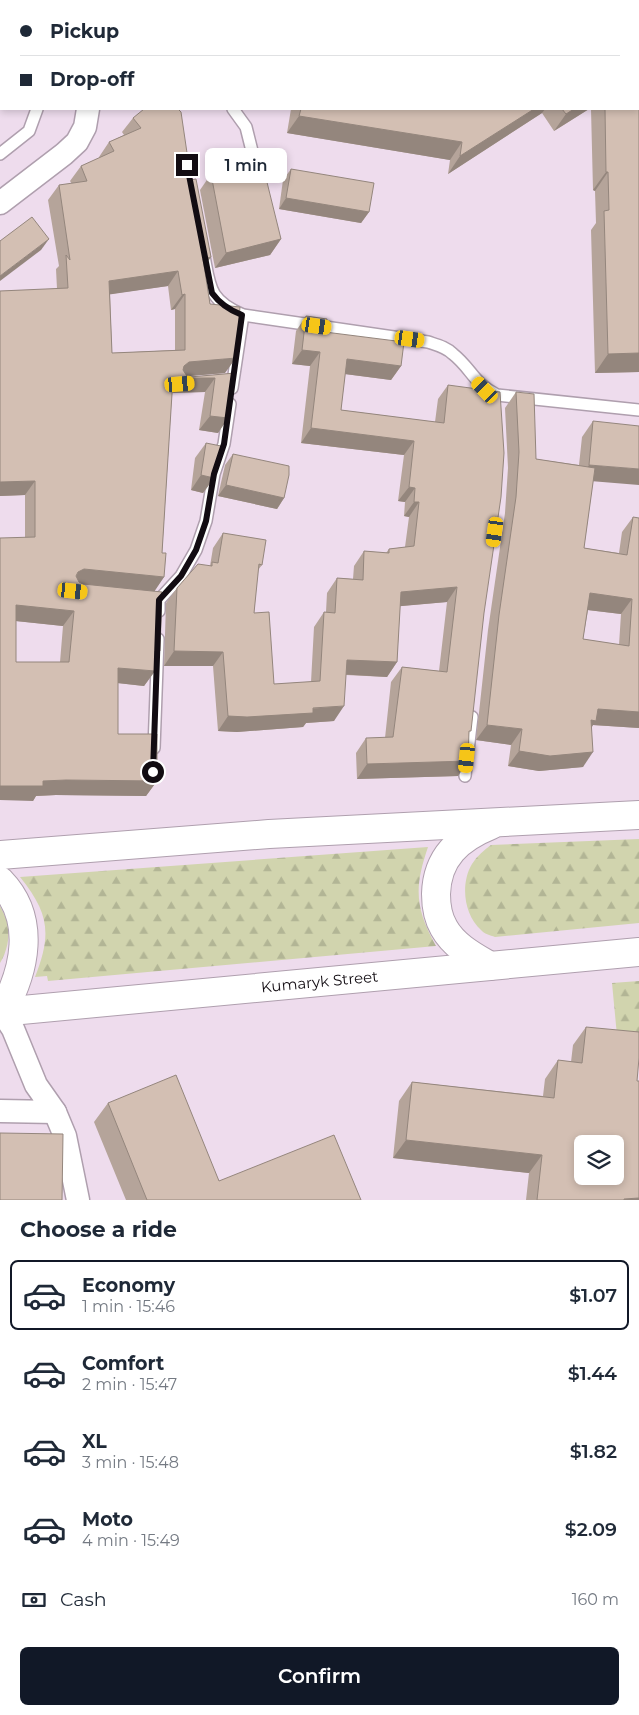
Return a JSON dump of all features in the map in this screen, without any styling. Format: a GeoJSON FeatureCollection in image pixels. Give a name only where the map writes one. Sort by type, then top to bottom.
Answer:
{"type":"FeatureCollection","features":[{"type":"Feature","properties":{"kind":"main road"},"geometry":{"type":"LineString","coordinates":[[0,855],[269,834],[639,815]]}},
{"type":"Feature","properties":{"kind":"main road"},"geometry":{"type":"LineString","coordinates":[[490,966],[453,940],[443,927],[438,914],[436,886],[444,860],[453,848],[472,832],[499,821]]}},
{"type":"Feature","properties":{"kind":"main road"},"geometry":{"type":"LineString","coordinates":[[0,881],[19,907],[24,949],[17,982],[1,1012]]}},
{"type":"Feature","properties":{"kind":"main road","name":"Kumaryk Street"},"geometry":{"type":"LineString","coordinates":[[1,1012],[639,952]]}},
{"type":"Feature","properties":{"kind":"street"},"geometry":{"type":"LineString","coordinates":[[0,203],[73,146],[83,132],[92,111]]}},
{"type":"Feature","properties":{"kind":"street"},"geometry":{"type":"LineString","coordinates":[[1,1012],[13,1029],[36,1085],[56,1112],[65,1136],[78,1200]]}},
{"type":"Feature","properties":{"kind":"street"},"geometry":{"type":"LineString","coordinates":[[0,1111],[36,1085]]}},
{"type":"Feature","properties":{"kind":"street"},"geometry":{"type":"LineString","coordinates":[[0,1111],[56,1112]]}},
{"type":"Feature","properties":{"kind":"lane"},"geometry":{"type":"LineString","coordinates":[[0,154],[29,131],[37,110]]}},
{"type":"Feature","properties":{"kind":"lane"},"geometry":{"type":"LineString","coordinates":[[236,110],[246,127],[262,190]]}},
{"type":"Feature","properties":{"kind":"lane"},"geometry":{"type":"LineString","coordinates":[[202,240],[212,293],[219,303],[242,315],[428,342],[442,346],[454,354],[485,390],[497,399],[639,410]]}},
{"type":"Feature","properties":{"kind":"lane"},"geometry":{"type":"LineString","coordinates":[[153,762],[158,624],[155,599],[181,576],[206,521],[214,474],[224,444],[229,380],[242,315]]}},
{"type":"Feature","properties":{"kind":"lane"},"geometry":{"type":"LineString","coordinates":[[465,776],[473,708]]}},
{"type":"Feature","properties":{"kind":"green space"},"geometry":{"type":"Polygon","coordinates":[[[639,839],[639,923],[495,937],[482,931],[475,924],[471,916],[465,890],[468,872],[476,858],[491,845],[639,839]]]}},
{"type":"Feature","properties":{"kind":"green space"},"geometry":{"type":"Polygon","coordinates":[[[428,847],[420,874],[419,898],[424,920],[436,946],[48,981],[47,976],[35,977],[44,948],[45,924],[37,902],[20,877],[428,847]]]}},
{"type":"Feature","properties":{"kind":"green space"},"geometry":{"type":"Polygon","coordinates":[[[0,906],[5,916],[9,934],[6,949],[0,963],[0,906]]]}},
{"type":"Feature","properties":{"kind":"green space"},"geometry":{"type":"Polygon","coordinates":[[[639,981],[639,1044],[618,1046],[612,983],[639,981]]]}},
{"type":"Feature","properties":{"kind":"building"},"geometry":{"type":"Polygon","coordinates":[[[143,110],[179,110],[181,112],[191,180],[196,179],[211,257],[203,259],[210,304],[240,307],[236,358],[189,362],[184,366],[183,370],[190,377],[235,373],[228,418],[210,416],[215,378],[173,378],[162,553],[166,553],[164,577],[84,569],[78,572],[76,576],[79,582],[83,584],[162,592],[160,651],[155,651],[155,671],[118,668],[118,734],[157,734],[157,781],[66,780],[43,781],[43,786],[0,786],[0,538],[35,537],[35,481],[0,482],[0,291],[68,288],[66,255],[70,260],[59,185],[87,181],[81,166],[114,151],[109,142],[141,128],[133,118],[143,110]],[[178,271],[109,281],[112,353],[185,350],[185,294],[182,295],[178,271]],[[16,605],[16,662],[69,662],[74,611],[16,605]]]}},
{"type":"Feature","properties":{"kind":"building"},"geometry":{"type":"Polygon","coordinates":[[[301,110],[532,110],[460,156],[462,142],[299,116],[301,110]]]}},
{"type":"Feature","properties":{"kind":"building"},"geometry":{"type":"Polygon","coordinates":[[[563,110],[572,110],[566,114],[563,110]]]}},
{"type":"Feature","properties":{"kind":"building"},"geometry":{"type":"Polygon","coordinates":[[[605,110],[639,110],[639,353],[608,354],[604,211],[609,210],[608,172],[606,172],[605,110]]]}},
{"type":"Feature","properties":{"kind":"building"},"geometry":{"type":"Polygon","coordinates":[[[262,162],[281,239],[226,253],[211,174],[262,162]]]}},
{"type":"Feature","properties":{"kind":"building"},"geometry":{"type":"Polygon","coordinates":[[[291,169],[374,183],[369,212],[286,198],[291,169]]]}},
{"type":"Feature","properties":{"kind":"building"},"geometry":{"type":"Polygon","coordinates":[[[32,217],[49,239],[0,276],[0,241],[32,217]]]}},
{"type":"Feature","properties":{"kind":"building"},"geometry":{"type":"Polygon","coordinates":[[[306,316],[327,319],[325,332],[404,342],[401,366],[347,359],[341,410],[444,423],[448,385],[500,392],[504,453],[501,497],[484,613],[471,731],[469,731],[468,761],[367,764],[366,738],[393,737],[402,667],[447,672],[457,587],[401,592],[397,662],[347,660],[344,706],[313,708],[313,713],[247,717],[228,716],[223,652],[174,651],[177,588],[198,564],[212,566],[212,562],[218,563],[223,533],[266,540],[262,565],[259,564],[254,613],[269,612],[274,684],[320,681],[324,612],[335,613],[337,578],[363,580],[364,551],[389,553],[389,549],[414,546],[419,502],[414,502],[415,488],[409,487],[414,441],[311,428],[320,352],[302,350],[306,316]]]}},
{"type":"Feature","properties":{"kind":"building"},"geometry":{"type":"Polygon","coordinates":[[[516,392],[534,394],[536,459],[595,468],[584,548],[627,555],[633,517],[639,518],[639,712],[598,709],[596,721],[591,720],[593,752],[550,756],[519,751],[522,729],[487,725],[499,615],[516,497],[519,452],[516,392]],[[590,593],[583,639],[629,646],[632,599],[590,593]]]}},
{"type":"Feature","properties":{"kind":"building"},"geometry":{"type":"Polygon","coordinates":[[[593,421],[639,426],[639,469],[589,465],[593,421]]]}},
{"type":"Feature","properties":{"kind":"building"},"geometry":{"type":"Polygon","coordinates":[[[206,443],[221,446],[214,478],[201,475],[206,443]]]}},
{"type":"Feature","properties":{"kind":"building"},"geometry":{"type":"Polygon","coordinates":[[[233,454],[289,466],[284,498],[226,485],[233,454]]]}},
{"type":"Feature","properties":{"kind":"building"},"geometry":{"type":"Polygon","coordinates":[[[586,1027],[639,1032],[637,1081],[639,1081],[639,1198],[624,1200],[537,1200],[542,1155],[406,1140],[412,1082],[554,1098],[558,1060],[582,1063],[586,1027]]]}},
{"type":"Feature","properties":{"kind":"building"},"geometry":{"type":"Polygon","coordinates":[[[176,1075],[219,1181],[334,1135],[361,1200],[147,1200],[108,1103],[176,1075]]]}},
{"type":"Feature","properties":{"kind":"building"},"geometry":{"type":"Polygon","coordinates":[[[0,1133],[63,1134],[62,1200],[0,1200],[0,1133]]]}},
{"type":"Feature","properties":{"kind":"route"},"geometry":{"type":"LineString","coordinates":[[153,772],[159,600],[181,576],[196,550],[206,521],[214,474],[224,444],[242,315],[219,303],[212,293],[187,165]]}}]}
